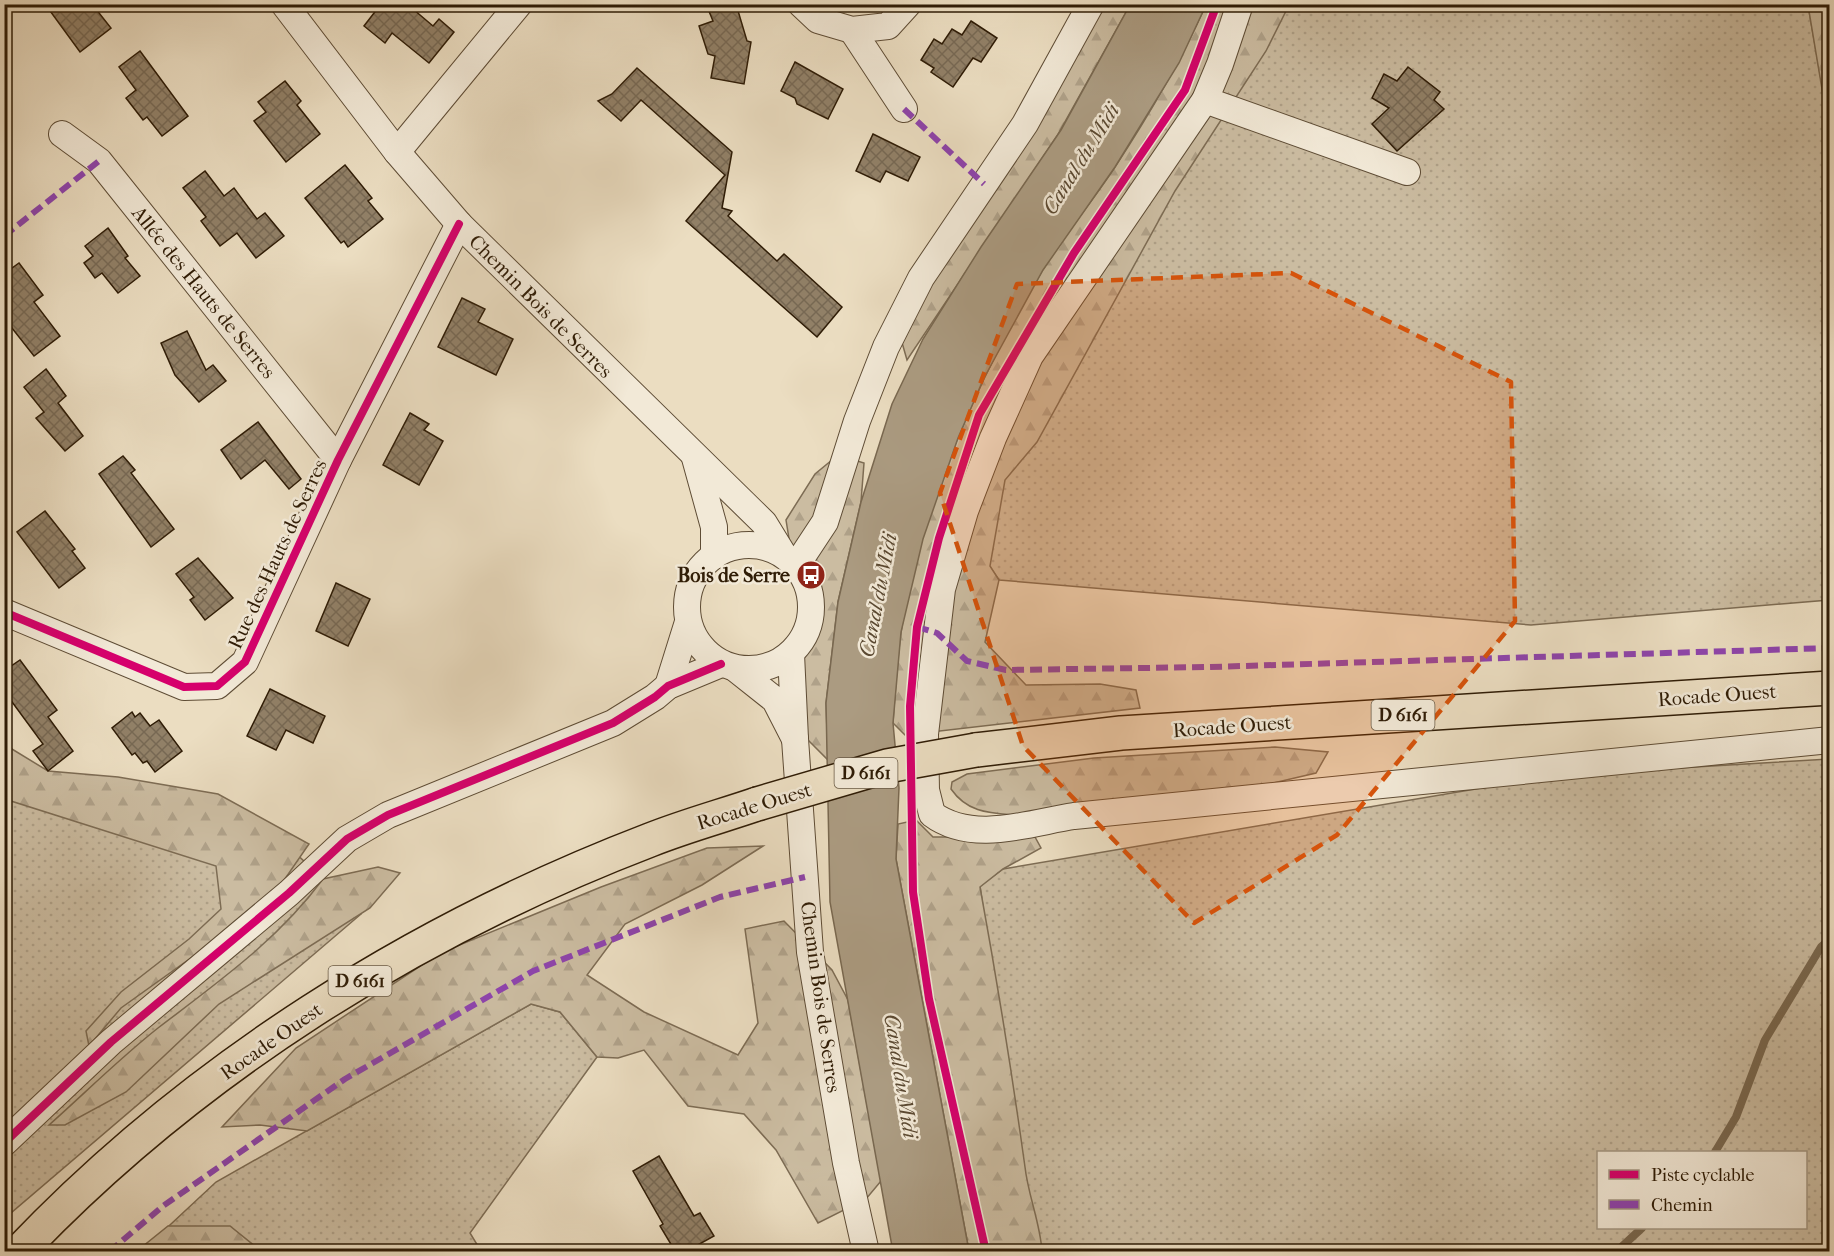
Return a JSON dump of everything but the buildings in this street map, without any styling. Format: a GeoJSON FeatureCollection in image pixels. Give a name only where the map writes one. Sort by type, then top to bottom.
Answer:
{"type":"FeatureCollection","features":[{"type":"Feature","properties":{"kind":"main road","name":"Rocade Ouest"},"geometry":{"type":"LineString","coordinates":[[19,1251],[134,1144],[247,1054],[387,965],[462,923],[531,891],[650,840],[757,804],[887,766],[976,750],[1143,732],[1830,687]]}},
{"type":"Feature","properties":{"kind":"street","name":"Chemin Bois de Serres"},"geometry":{"type":"LineString","coordinates":[[284,4],[397,152],[459,224],[695,458],[764,523],[789,560]]}},
{"type":"Feature","properties":{"kind":"street"},"geometry":{"type":"LineString","coordinates":[[397,152],[519,4]]}},
{"type":"Feature","properties":{"kind":"street"},"geometry":{"type":"LineString","coordinates":[[801,4],[818,20],[852,30],[888,26],[908,4]]}},
{"type":"Feature","properties":{"kind":"street"},"geometry":{"type":"LineString","coordinates":[[789,560],[825,522],[857,422],[886,347],[921,278],[1025,124],[1091,4]]}},
{"type":"Feature","properties":{"kind":"street"},"geometry":{"type":"LineString","coordinates":[[1240,4],[1205,100],[1030,356],[993,438],[965,512],[942,589],[927,723],[926,790],[932,814],[959,829],[985,830],[1074,816],[1830,740]]}},
{"type":"Feature","properties":{"kind":"street"},"geometry":{"type":"LineString","coordinates":[[852,30],[904,109]]}},
{"type":"Feature","properties":{"kind":"street"},"geometry":{"type":"LineString","coordinates":[[1205,100],[1407,172]]}},
{"type":"Feature","properties":{"kind":"street","name":"Allée des Hauts de Serres"},"geometry":{"type":"LineString","coordinates":[[62,134],[99,161],[338,460]]}},
{"type":"Feature","properties":{"kind":"street","name":"Rue des Hauts de Serres"},"geometry":{"type":"LineString","coordinates":[[4,612],[184,687],[217,686],[245,662],[338,460],[459,224]]}},
{"type":"Feature","properties":{"kind":"street","name":"Chemin Bois de Serres"},"geometry":{"type":"LineString","coordinates":[[695,458],[714,527],[714,555]]}},
{"type":"Feature","properties":{"kind":"street"},"geometry":{"type":"LineString","coordinates":[[748,544],[766,547],[789,560],[809,592],[811,621],[804,639],[791,654],[775,665],[756,670],[728,666],[708,655],[696,640],[688,622],[686,604],[690,585],[700,568],[714,555],[748,544]]}},
{"type":"Feature","properties":{"kind":"street"},"geometry":{"type":"LineString","coordinates":[[668,686],[688,622]]}},
{"type":"Feature","properties":{"kind":"street","name":"Chemin Bois de Serres"},"geometry":{"type":"LineString","coordinates":[[791,654],[810,952],[846,1163],[866,1251]]}},
{"type":"Feature","properties":{"kind":"street","name":"Chemin Bois de Serres"},"geometry":{"type":"LineString","coordinates":[[728,666],[775,700],[795,739]]}},
{"type":"Feature","properties":{"kind":"street"},"geometry":{"type":"LineString","coordinates":[[4,1143],[111,1042],[289,893],[347,839],[388,815],[613,723],[656,697],[668,686],[728,666]]}},
{"type":"Feature","properties":{"kind":"highlighted area"},"geometry":{"type":"Polygon","coordinates":[[[1291,273],[1511,382],[1515,621],[1337,835],[1194,923],[1023,746],[940,493],[1017,284],[1291,273]]]}},
{"type":"Feature","properties":{"kind":"green space"},"geometry":{"type":"Polygon","coordinates":[[[1105,5],[1130,5],[1057,136],[907,360],[897,325],[1105,5]]]}},
{"type":"Feature","properties":{"kind":"green space"},"geometry":{"type":"Polygon","coordinates":[[[1206,5],[1289,5],[1266,51],[1175,191],[1037,442],[1005,480],[990,566],[999,580],[985,642],[1026,685],[1100,684],[1136,690],[1140,708],[905,735],[893,723],[901,633],[909,587],[921,540],[955,446],[996,354],[1019,311],[1042,271],[1106,180],[1164,88],[1206,5]]]}},
{"type":"Feature","properties":{"kind":"green space"},"geometry":{"type":"Polygon","coordinates":[[[1271,5],[1808,5],[1830,131],[1829,600],[1531,625],[999,580],[989,566],[1001,487],[1110,270],[1271,5]]]}},
{"type":"Feature","properties":{"kind":"green space"},"geometry":{"type":"Polygon","coordinates":[[[1808,5],[1829,5],[1829,131],[1808,5]]]}},
{"type":"Feature","properties":{"kind":"green space"},"geometry":{"type":"Polygon","coordinates":[[[838,455],[864,463],[861,502],[838,602],[826,703],[828,760],[802,734],[801,664],[813,634],[792,557],[786,520],[815,474],[838,455]]]}},
{"type":"Feature","properties":{"kind":"green space"},"geometry":{"type":"Polygon","coordinates":[[[7,746],[48,771],[118,777],[218,794],[309,844],[269,902],[121,1008],[89,1046],[86,1031],[121,992],[189,939],[221,909],[216,866],[11,801],[5,793],[7,746]]]}},
{"type":"Feature","properties":{"kind":"green space"},"geometry":{"type":"Polygon","coordinates":[[[1275,747],[1328,752],[1316,773],[1256,787],[1013,815],[987,812],[971,807],[957,797],[951,789],[952,782],[967,774],[1094,758],[1275,747]]]}},
{"type":"Feature","properties":{"kind":"green space"},"geometry":{"type":"Polygon","coordinates":[[[1829,759],[1829,1251],[1033,1251],[980,886],[1003,869],[1559,775],[1829,759]]]}},
{"type":"Feature","properties":{"kind":"green space"},"geometry":{"type":"Polygon","coordinates":[[[5,762],[292,850],[361,914],[5,1218],[5,762]]]}},
{"type":"Feature","properties":{"kind":"green space"},"geometry":{"type":"Polygon","coordinates":[[[916,820],[933,837],[1035,837],[1041,848],[1003,869],[980,887],[1027,1177],[1042,1251],[969,1251],[896,859],[898,824],[916,820]]]}},
{"type":"Feature","properties":{"kind":"green space"},"geometry":{"type":"Polygon","coordinates":[[[763,846],[702,885],[625,924],[587,975],[644,1012],[738,1055],[758,1023],[745,929],[784,921],[832,970],[848,1000],[881,1181],[866,1199],[818,1223],[776,1150],[744,1114],[688,1106],[644,1050],[618,1058],[597,1057],[560,1012],[531,1004],[307,1131],[260,1125],[222,1127],[296,1048],[440,953],[601,887],[707,848],[763,846]]]}},
{"type":"Feature","properties":{"kind":"green space"},"geometry":{"type":"Polygon","coordinates":[[[378,867],[400,873],[370,908],[219,1004],[126,1092],[65,1125],[49,1125],[144,1039],[225,977],[267,941],[287,922],[323,879],[378,867]]]}},
{"type":"Feature","properties":{"kind":"green space"},"geometry":{"type":"Polygon","coordinates":[[[531,1004],[560,1012],[597,1057],[470,1233],[481,1251],[141,1252],[216,1182],[531,1004]]]}},
{"type":"Feature","properties":{"kind":"green space"},"geometry":{"type":"Polygon","coordinates":[[[168,1226],[230,1226],[261,1251],[137,1251],[168,1226]]]}},
{"type":"Feature","properties":{"kind":"water","name":"Canal du Midi"},"geometry":{"type":"Polygon","coordinates":[[[1130,5],[1206,5],[1179,63],[1115,167],[1043,270],[984,378],[958,438],[923,539],[901,632],[893,723],[899,788],[896,859],[969,1251],[893,1252],[830,902],[826,703],[838,602],[861,502],[892,404],[923,339],[981,247],[1061,130],[1130,5]]]}},
{"type":"Feature","properties":{"kind":"waterway"},"geometry":{"type":"LineString","coordinates":[[1716,1151],[1736,1117],[1765,1040],[1821,947],[1830,939]]}},
{"type":"Feature","properties":{"kind":"waterway"},"geometry":{"type":"LineString","coordinates":[[1616,1252],[1641,1229]]}},
{"type":"Feature","properties":{"kind":"marked path"},"geometry":{"type":"LineString","coordinates":[[904,109],[984,184]]}},
{"type":"Feature","properties":{"kind":"marked path"},"geometry":{"type":"LineString","coordinates":[[4,236],[99,161]]}},
{"type":"Feature","properties":{"kind":"marked path"},"geometry":{"type":"LineString","coordinates":[[917,627],[937,633],[967,661],[1006,670],[1210,667],[1830,648]]}},
{"type":"Feature","properties":{"kind":"marked path"},"geometry":{"type":"LineString","coordinates":[[109,1252],[163,1206],[345,1079],[533,971],[720,897],[805,877]]}},
{"type":"Feature","properties":{"kind":"cycle path"},"geometry":{"type":"LineString","coordinates":[[986,1252],[929,999],[913,892],[910,706],[917,627],[939,538],[979,415],[1074,253],[1185,90],[1217,4]]}},
{"type":"Feature","properties":{"kind":"cycle path"},"geometry":{"type":"LineString","coordinates":[[4,612],[184,687],[217,686],[245,662],[338,460],[459,224]]}},
{"type":"Feature","properties":{"kind":"cycle path"},"geometry":{"type":"LineString","coordinates":[[4,1143],[111,1042],[289,893],[347,839],[388,815],[613,723],[655,697],[668,686],[721,664]]}},
{"type":"Feature","properties":{"kind":"place","name":"Bois de Serre"},"geometry":{"type":"Point","coordinates":[811,575]}}]}
